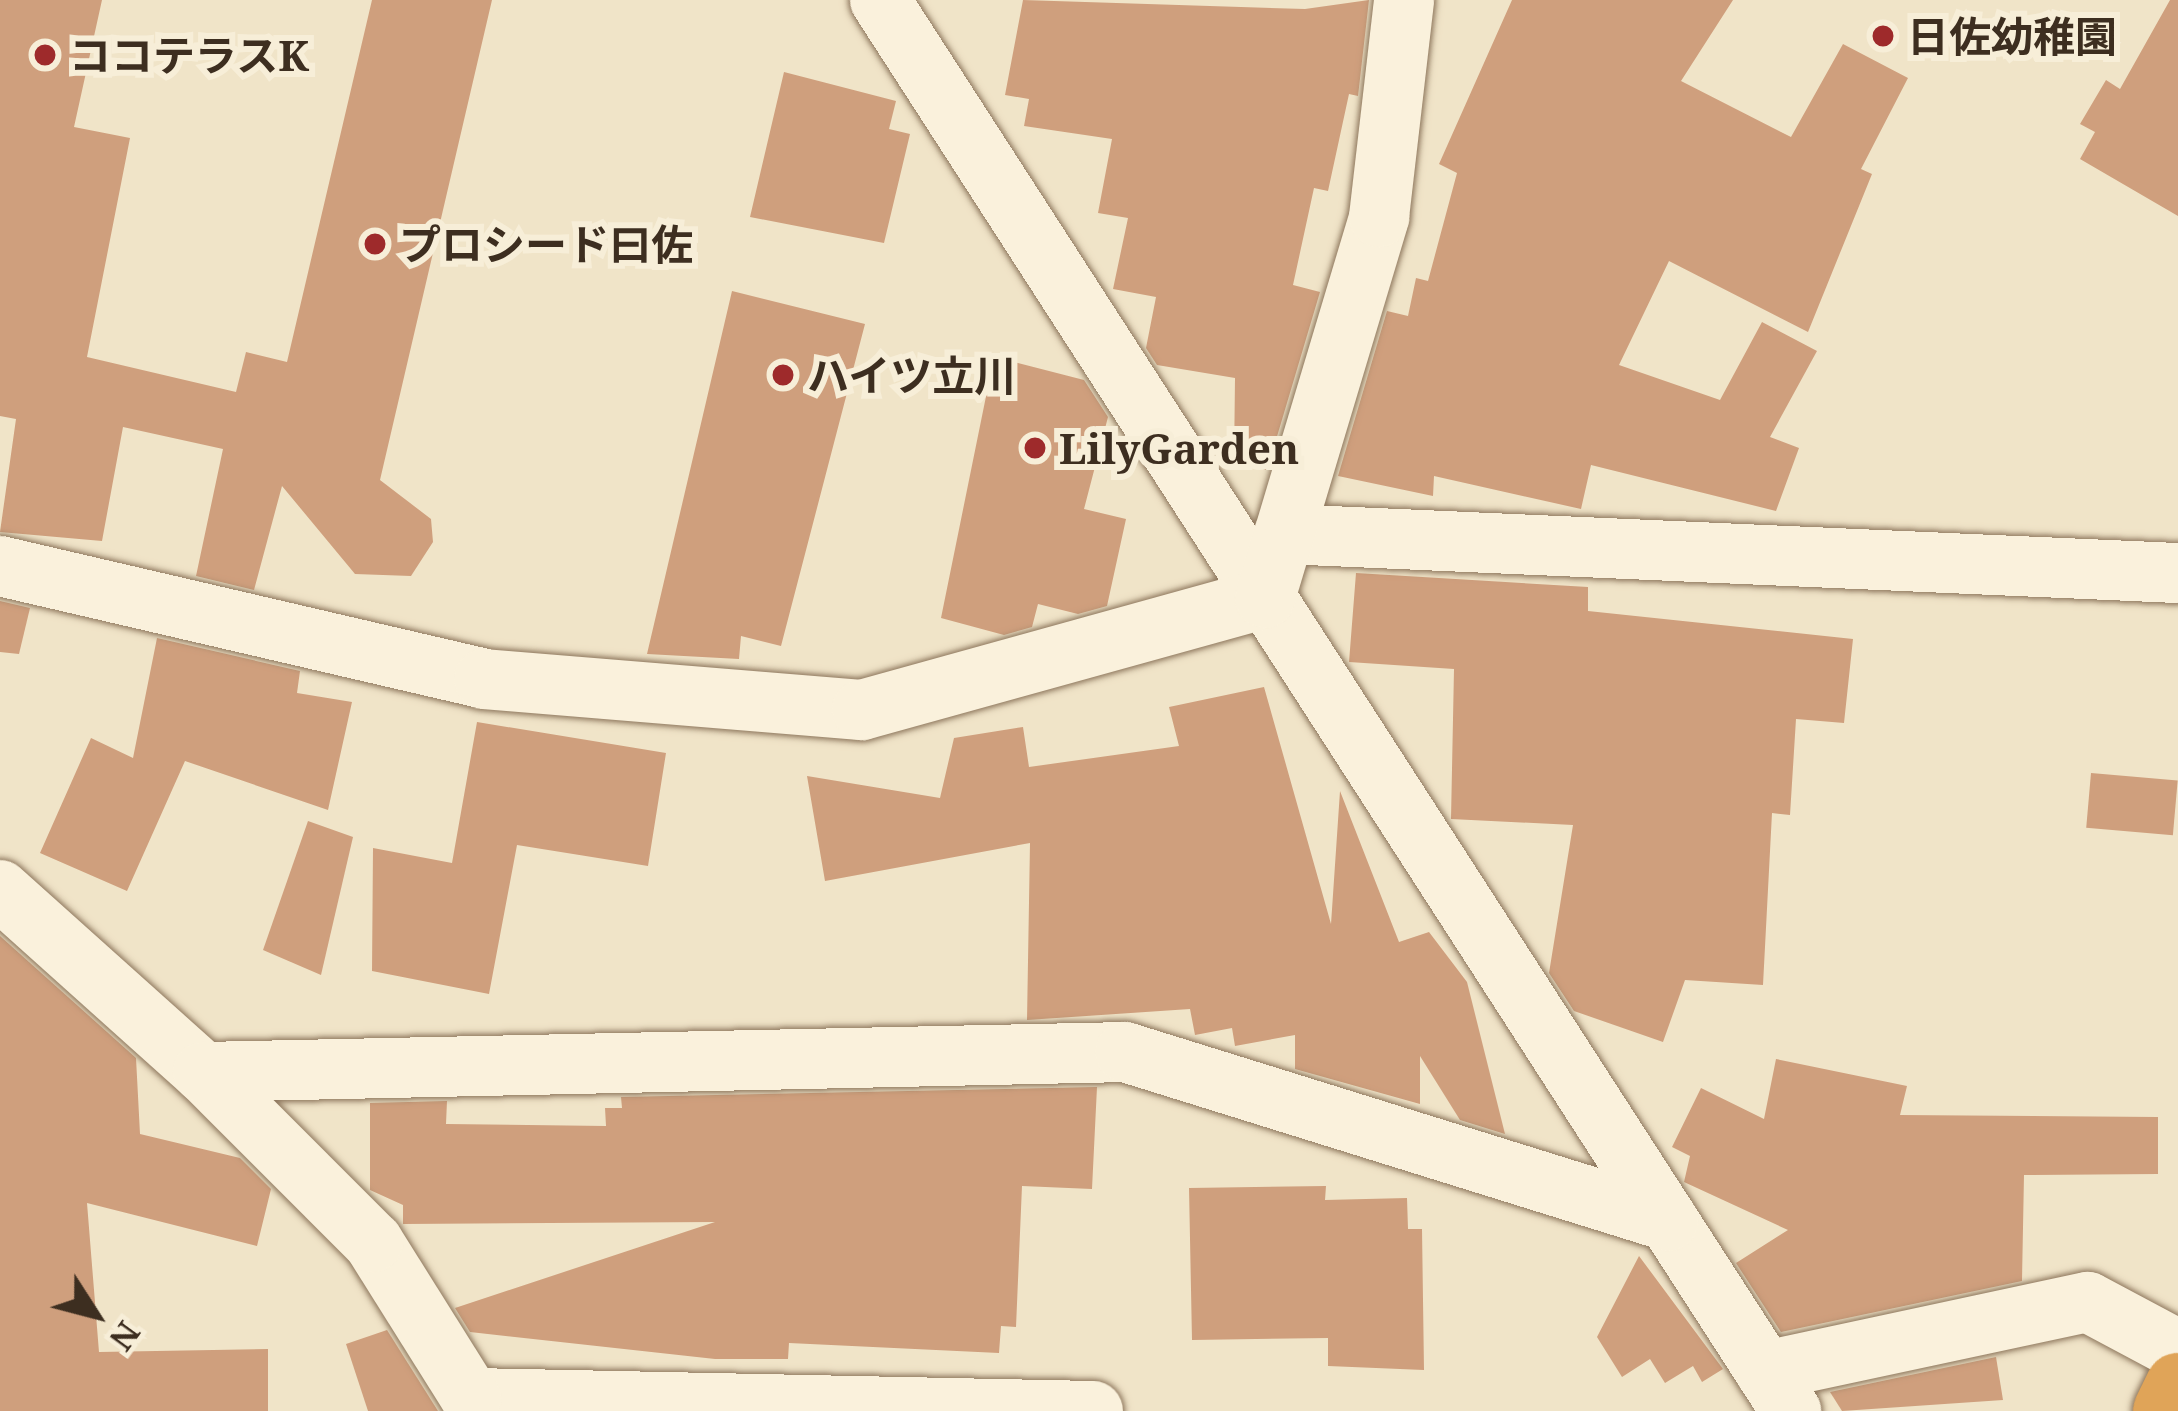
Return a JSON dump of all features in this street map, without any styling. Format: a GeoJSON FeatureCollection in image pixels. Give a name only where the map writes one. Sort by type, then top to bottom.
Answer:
{"type":"FeatureCollection","features":[{"type":"Feature","properties":{"kind":"highway"},"geometry":{"type":"LineString","coordinates":[[2166,1411],[2178,1386]]}},
{"type":"Feature","properties":{"kind":"street"},"geometry":{"type":"LineString","coordinates":[[880,0],[1778,1391],[2088,1302],[2178,1350]]}},
{"type":"Feature","properties":{"kind":"street"},"geometry":{"type":"LineString","coordinates":[[1264,598],[1379,217],[1405,0]]}},
{"type":"Feature","properties":{"kind":"street"},"geometry":{"type":"LineString","coordinates":[[1284,534],[2178,573]]}},
{"type":"Feature","properties":{"kind":"street"},"geometry":{"type":"LineString","coordinates":[[0,566],[484,679],[862,710],[1264,598]]}},
{"type":"Feature","properties":{"kind":"street"},"geometry":{"type":"LineString","coordinates":[[0,890],[203,1072],[374,1242],[475,1404],[1094,1411]]}},
{"type":"Feature","properties":{"kind":"street"},"geometry":{"type":"LineString","coordinates":[[203,1072],[1125,1052],[1668,1221]]}},
{"type":"Feature","properties":{"kind":"building"},"geometry":{"type":"Polygon","coordinates":[[[0,0],[102,0],[74,127],[130,138],[87,357],[236,392],[246,352],[287,362],[372,0],[492,0],[380,480],[431,519],[433,542],[411,576],[355,574],[282,486],[254,590],[196,576],[223,449],[123,427],[102,541],[0,532],[16,419],[0,416],[0,0]]]}},
{"type":"Feature","properties":{"kind":"building"},"geometry":{"type":"Polygon","coordinates":[[[1023,0],[1305,9],[1369,0],[1358,96],[1349,94],[1328,191],[1314,188],[1293,285],[1320,292],[1267,470],[1234,462],[1235,378],[1157,365],[1146,348],[1156,297],[1113,289],[1128,218],[1098,213],[1112,139],[1024,126],[1029,99],[1005,95],[1023,0]]]}},
{"type":"Feature","properties":{"kind":"building"},"geometry":{"type":"Polygon","coordinates":[[[1512,0],[1733,0],[1681,81],[1791,137],[1843,44],[1908,78],[1861,169],[1872,174],[1808,332],[1669,261],[1619,365],[1720,400],[1762,322],[1817,351],[1770,437],[1799,448],[1776,511],[1591,465],[1581,509],[1434,476],[1433,496],[1338,476],[1387,311],[1408,316],[1416,278],[1428,281],[1457,173],[1439,164],[1512,0]]]}},
{"type":"Feature","properties":{"kind":"building"},"geometry":{"type":"Polygon","coordinates":[[[2170,0],[2178,0],[2178,216],[2080,159],[2095,132],[2080,124],[2106,80],[2120,89],[2170,0]]]}},
{"type":"Feature","properties":{"kind":"building"},"geometry":{"type":"Polygon","coordinates":[[[784,72],[896,101],[889,129],[910,134],[884,243],[750,217],[784,72]]]}},
{"type":"Feature","properties":{"kind":"building","name":"ハイツ立川"},"geometry":{"type":"Polygon","coordinates":[[[732,291],[865,324],[781,646],[741,636],[739,659],[647,654],[732,291]]]}},
{"type":"Feature","properties":{"kind":"building","name":"LilyGarden"},"geometry":{"type":"Polygon","coordinates":[[[994,357],[1084,380],[1108,417],[1084,509],[1126,519],[1107,606],[1078,614],[1038,604],[1032,627],[1004,635],[941,618],[994,357]]]}},
{"type":"Feature","properties":{"kind":"building"},"geometry":{"type":"Polygon","coordinates":[[[1356,573],[1588,587],[1588,611],[1853,639],[1844,723],[1796,719],[1790,815],[1772,813],[1763,985],[1685,980],[1663,1042],[1574,1011],[1549,973],[1573,825],[1451,819],[1454,669],[1349,662],[1356,573]]]}},
{"type":"Feature","properties":{"kind":"building"},"geometry":{"type":"Polygon","coordinates":[[[0,601],[30,608],[19,654],[0,652],[0,601]]]}},
{"type":"Feature","properties":{"kind":"building"},"geometry":{"type":"Polygon","coordinates":[[[157,638],[300,671],[297,693],[352,702],[328,810],[185,761],[127,891],[40,853],[91,738],[133,758],[157,638]]]}},
{"type":"Feature","properties":{"kind":"building"},"geometry":{"type":"Polygon","coordinates":[[[1264,687],[1331,924],[1340,791],[1399,942],[1429,932],[1467,982],[1505,1134],[1460,1120],[1420,1056],[1420,1104],[1295,1069],[1295,1035],[1235,1046],[1232,1028],[1195,1035],[1190,1009],[1027,1020],[1030,843],[825,881],[807,776],[940,798],[954,738],[1023,727],[1029,767],[1179,746],[1169,707],[1264,687]]]}},
{"type":"Feature","properties":{"kind":"building"},"geometry":{"type":"Polygon","coordinates":[[[477,722],[666,753],[648,866],[517,845],[489,994],[372,971],[373,848],[452,863],[477,722]]]}},
{"type":"Feature","properties":{"kind":"building"},"geometry":{"type":"Polygon","coordinates":[[[2091,773],[2178,781],[2173,835],[2086,828],[2091,773]]]}},
{"type":"Feature","properties":{"kind":"building"},"geometry":{"type":"Polygon","coordinates":[[[308,821],[353,837],[321,975],[263,950],[308,821]]]}},
{"type":"Feature","properties":{"kind":"building"},"geometry":{"type":"Polygon","coordinates":[[[0,936],[136,1058],[140,1134],[240,1158],[271,1189],[257,1246],[87,1203],[99,1352],[268,1349],[268,1411],[0,1411],[0,936]]]}},
{"type":"Feature","properties":{"kind":"building"},"geometry":{"type":"Polygon","coordinates":[[[1776,1059],[1907,1086],[1900,1115],[2158,1117],[2158,1174],[2024,1175],[2022,1281],[1781,1332],[1736,1263],[1788,1230],[1684,1182],[1690,1156],[1672,1147],[1701,1088],[1764,1119],[1776,1059]]]}},
{"type":"Feature","properties":{"kind":"building"},"geometry":{"type":"Polygon","coordinates":[[[1097,1087],[1092,1189],[1022,1186],[1016,1327],[1001,1326],[999,1353],[789,1343],[788,1359],[715,1359],[470,1332],[455,1308],[715,1222],[403,1224],[403,1205],[370,1190],[370,1103],[447,1101],[446,1124],[606,1126],[605,1108],[622,1108],[621,1097],[1097,1087]]]}},
{"type":"Feature","properties":{"kind":"building"},"geometry":{"type":"Polygon","coordinates":[[[1326,1186],[1325,1200],[1407,1198],[1408,1229],[1422,1229],[1424,1370],[1328,1366],[1328,1338],[1192,1340],[1189,1188],[1326,1186]]]}},
{"type":"Feature","properties":{"kind":"building"},"geometry":{"type":"Polygon","coordinates":[[[1639,1256],[1723,1369],[1702,1382],[1693,1366],[1665,1383],[1650,1359],[1622,1377],[1597,1337],[1639,1256]]]}},
{"type":"Feature","properties":{"kind":"building"},"geometry":{"type":"Polygon","coordinates":[[[387,1330],[438,1411],[368,1411],[346,1344],[387,1330]]]}},
{"type":"Feature","properties":{"kind":"building"},"geometry":{"type":"Polygon","coordinates":[[[1996,1357],[2003,1400],[1842,1411],[1830,1392],[1996,1357]]]}},
{"type":"Feature","properties":{"kind":"place","name":"日佐幼稚園"},"geometry":{"type":"Point","coordinates":[1883,36]}},
{"type":"Feature","properties":{"kind":"place","name":"ココテラスK"},"geometry":{"type":"Point","coordinates":[45,55]}},
{"type":"Feature","properties":{"kind":"place","name":"プロシード曰佐"},"geometry":{"type":"Point","coordinates":[375,244]}},
{"type":"Feature","properties":{"kind":"place","name":"ハイツ立川"},"geometry":{"type":"Point","coordinates":[783,375]}},
{"type":"Feature","properties":{"kind":"place","name":"LilyGarden"},"geometry":{"type":"Point","coordinates":[1035,448]}}]}
